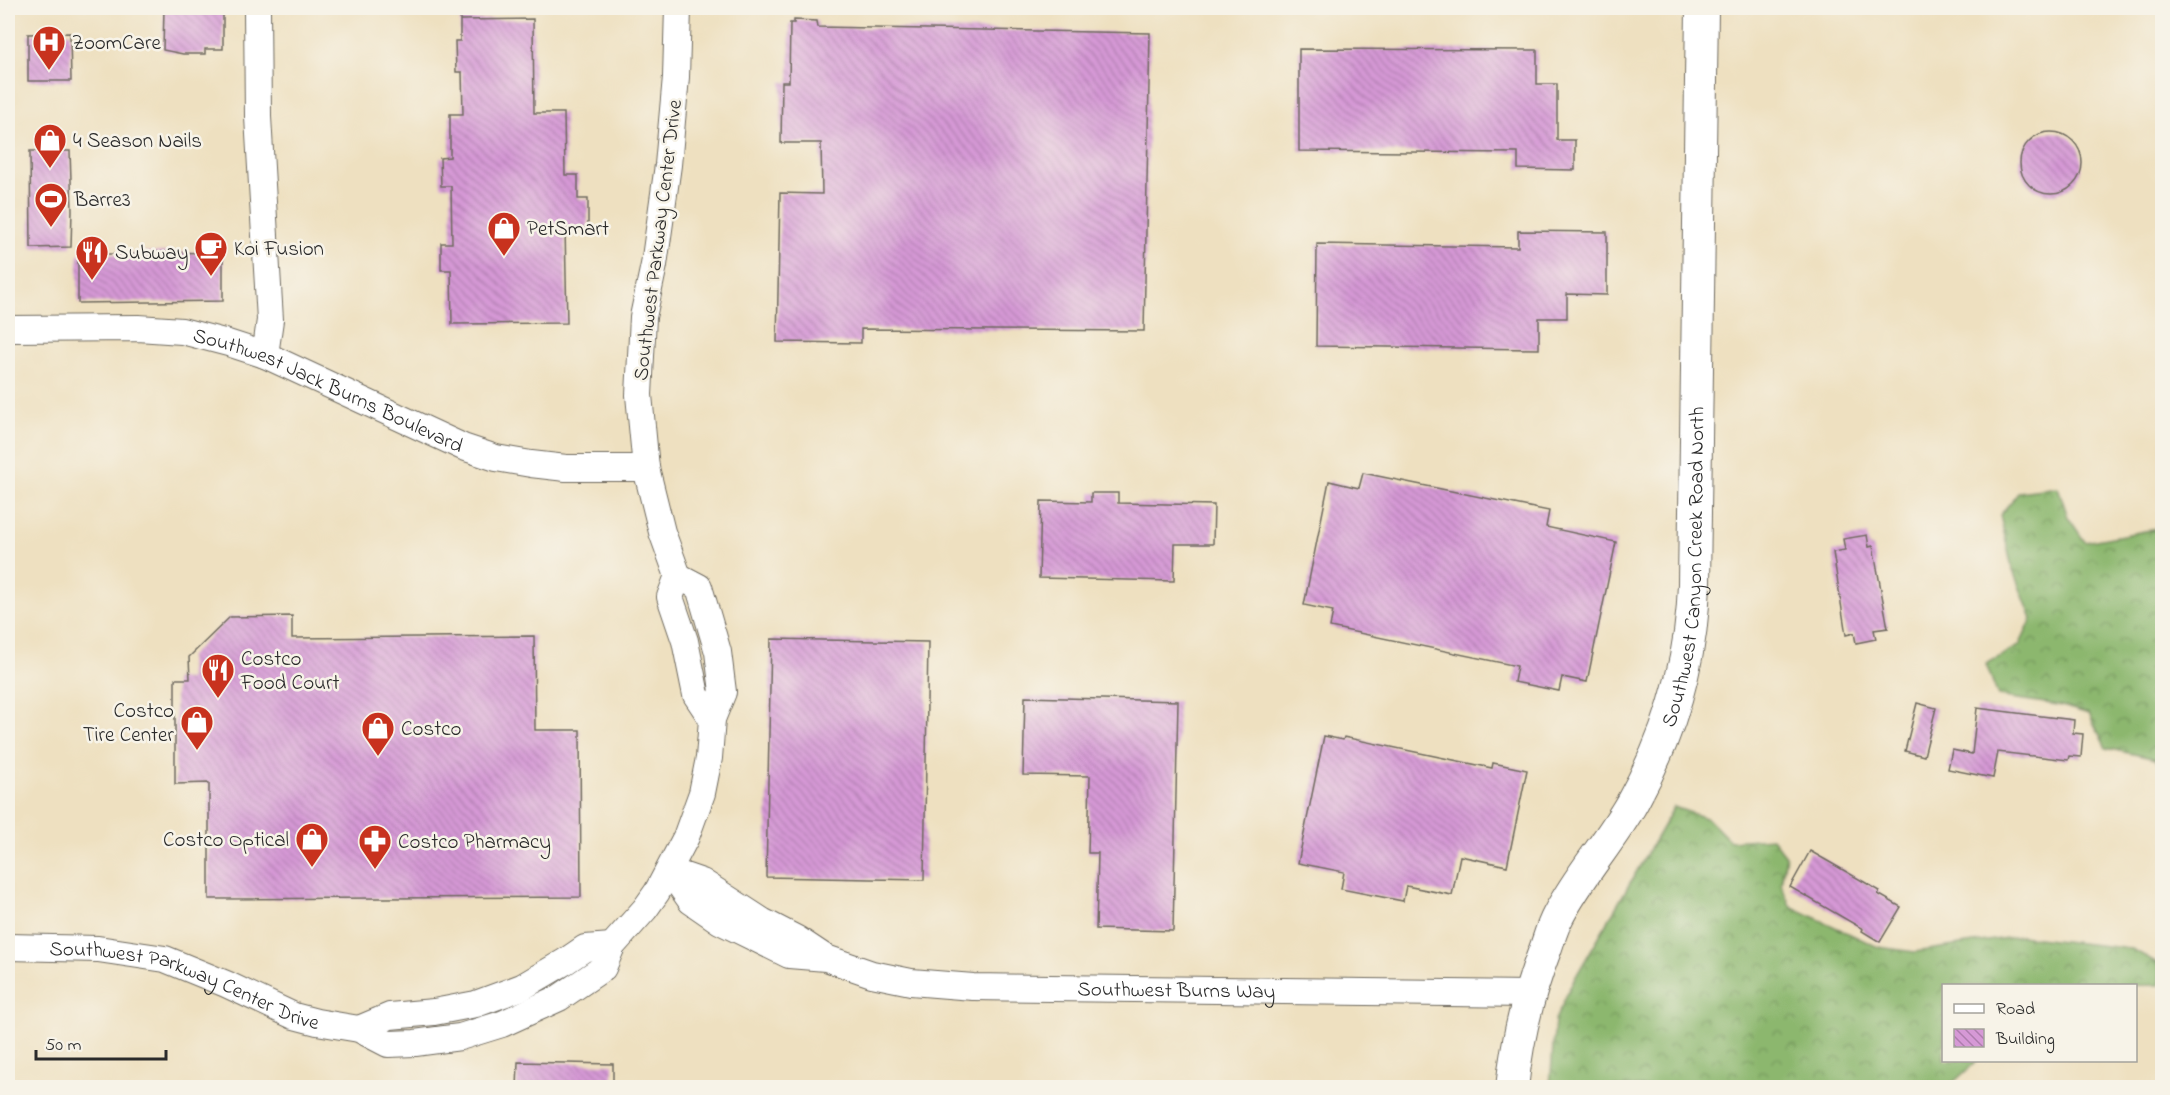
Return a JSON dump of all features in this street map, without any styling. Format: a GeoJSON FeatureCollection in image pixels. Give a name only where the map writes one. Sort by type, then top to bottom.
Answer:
{"type":"FeatureCollection","features":[{"type":"Feature","properties":{"kind":"main road","name":"Southwest Canyon Creek Road North"},"geometry":{"type":"LineString","coordinates":[[1512,1088],[1521,1028],[1530,994],[1557,918],[1591,862],[1632,802],[1665,733],[1683,674],[1691,633],[1695,572],[1702,8]]}},
{"type":"Feature","properties":{"kind":"street"},"geometry":{"type":"LineString","coordinates":[[257,8],[258,117],[270,320],[265,355]]}},
{"type":"Feature","properties":{"kind":"street","name":"Southwest Parkway Center Drive"},"geometry":{"type":"LineString","coordinates":[[8,947],[98,949],[165,959],[294,1016],[359,1029],[388,1044],[460,1037],[502,1024],[538,1009],[580,985],[603,968],[612,946],[645,909],[670,871],[686,837],[702,793],[709,758],[712,718],[723,693],[718,652],[699,587],[678,576],[662,532],[646,468],[639,395],[641,345],[668,165],[676,77],[678,8]]}},
{"type":"Feature","properties":{"kind":"street","name":"Southwest Jack Burns Boulevard"},"geometry":{"type":"LineString","coordinates":[[8,329],[138,328],[182,331],[265,355],[453,442],[496,458],[566,468],[646,468]]}},
{"type":"Feature","properties":{"kind":"street","name":"Southwest Burns Way"},"geometry":{"type":"LineString","coordinates":[[670,871],[692,901],[720,921],[789,954],[825,958],[872,974],[911,982],[954,986],[1530,994]]}},
{"type":"Feature","properties":{"kind":"green space"},"geometry":{"type":"Polygon","coordinates":[[[2058,487],[2068,517],[2085,542],[2162,528],[2162,772],[2156,759],[2106,748],[2089,714],[2058,705],[1998,696],[1986,664],[2019,646],[2032,619],[2012,568],[2000,515],[2019,492],[2058,487]]]}},
{"type":"Feature","properties":{"kind":"green space"},"geometry":{"type":"Polygon","coordinates":[[[1674,807],[1708,819],[1730,841],[1772,838],[1786,856],[1781,883],[1790,906],[1878,947],[1915,952],[2020,936],[2132,949],[2159,964],[2160,985],[1942,984],[1942,1062],[1976,1062],[1948,1087],[1550,1087],[1555,1020],[1572,983],[1674,807]]]}},
{"type":"Feature","properties":{"kind":"building"},"geometry":{"type":"Polygon","coordinates":[[[164,8],[223,8],[223,49],[205,49],[205,54],[183,54],[163,50],[164,8]]]}},
{"type":"Feature","properties":{"kind":"building"},"geometry":{"type":"Polygon","coordinates":[[[533,19],[534,113],[564,113],[565,175],[578,175],[578,199],[588,199],[588,228],[565,228],[567,323],[452,324],[451,270],[441,270],[441,243],[452,243],[451,186],[441,186],[440,158],[450,157],[450,114],[463,114],[462,72],[456,72],[455,41],[460,41],[460,20],[533,19]]]}},
{"type":"Feature","properties":{"kind":"building"},"geometry":{"type":"Polygon","coordinates":[[[794,20],[817,21],[818,27],[1150,33],[1144,331],[861,329],[861,343],[777,342],[780,193],[822,194],[821,143],[781,143],[782,82],[789,82],[790,23],[794,23],[794,20]]]}},
{"type":"Feature","properties":{"kind":"building"},"geometry":{"type":"Polygon","coordinates":[[[70,33],[71,81],[28,81],[28,34],[70,33]]]}},
{"type":"Feature","properties":{"kind":"building"},"geometry":{"type":"Polygon","coordinates":[[[1299,49],[1537,50],[1537,84],[1557,84],[1557,140],[1575,140],[1575,170],[1518,169],[1518,153],[1299,151],[1299,49]]]}},
{"type":"Feature","properties":{"kind":"building"},"geometry":{"type":"Polygon","coordinates":[[[2045,132],[2057,132],[2073,141],[2080,151],[2082,163],[2080,175],[2073,185],[2057,194],[2045,194],[2034,189],[2025,180],[2020,169],[2020,157],[2025,146],[2034,137],[2045,132]]]}},
{"type":"Feature","properties":{"kind":"building"},"geometry":{"type":"Polygon","coordinates":[[[30,151],[70,151],[71,247],[31,248],[30,151]]]}},
{"type":"Feature","properties":{"kind":"building"},"geometry":{"type":"Polygon","coordinates":[[[1518,231],[1607,232],[1607,295],[1567,294],[1567,318],[1539,318],[1539,349],[1316,346],[1317,244],[1518,247],[1518,231]]]}},
{"type":"Feature","properties":{"kind":"building"},"geometry":{"type":"Polygon","coordinates":[[[136,252],[223,253],[223,301],[78,303],[78,254],[136,254],[136,252]]]}},
{"type":"Feature","properties":{"kind":"building"},"geometry":{"type":"Polygon","coordinates":[[[1363,473],[1549,511],[1546,527],[1616,542],[1587,682],[1562,677],[1559,691],[1514,682],[1517,666],[1330,627],[1333,611],[1304,605],[1329,481],[1359,488],[1363,473]]]}},
{"type":"Feature","properties":{"kind":"building"},"geometry":{"type":"Polygon","coordinates":[[[1091,493],[1118,493],[1118,503],[1214,505],[1213,544],[1175,544],[1174,581],[1039,578],[1041,501],[1091,502],[1091,493]]]}},
{"type":"Feature","properties":{"kind":"building"},"geometry":{"type":"Polygon","coordinates":[[[1867,535],[1869,547],[1873,546],[1888,628],[1874,630],[1876,639],[1856,643],[1854,633],[1846,635],[1833,552],[1845,550],[1843,539],[1867,535]]]}},
{"type":"Feature","properties":{"kind":"building","name":"Costco"},"geometry":{"type":"Polygon","coordinates":[[[292,616],[292,638],[534,636],[535,730],[580,730],[581,897],[209,899],[209,783],[175,784],[175,679],[190,679],[189,657],[230,617],[292,616]]]}},
{"type":"Feature","properties":{"kind":"building"},"geometry":{"type":"Polygon","coordinates":[[[771,639],[928,642],[924,880],[766,877],[771,639]]]}},
{"type":"Feature","properties":{"kind":"building"},"geometry":{"type":"Polygon","coordinates":[[[1025,697],[1178,701],[1173,931],[1096,929],[1098,853],[1088,853],[1090,776],[1023,775],[1025,697]]]}},
{"type":"Feature","properties":{"kind":"building"},"geometry":{"type":"Polygon","coordinates":[[[1917,703],[1936,708],[1924,756],[1905,751],[1917,703]]]}},
{"type":"Feature","properties":{"kind":"building"},"geometry":{"type":"Polygon","coordinates":[[[1977,708],[2074,720],[2073,733],[2083,734],[2081,757],[2069,756],[2068,760],[1998,752],[1993,778],[1948,769],[1952,750],[1972,754],[1977,708]]]}},
{"type":"Feature","properties":{"kind":"building"},"geometry":{"type":"Polygon","coordinates":[[[1324,736],[1343,740],[1344,737],[1492,768],[1493,763],[1527,770],[1507,866],[1460,856],[1452,895],[1406,886],[1403,901],[1341,889],[1344,872],[1298,863],[1324,736]]]}},
{"type":"Feature","properties":{"kind":"building"},"geometry":{"type":"Polygon","coordinates":[[[1810,851],[1880,891],[1878,894],[1901,907],[1880,942],[1862,931],[1863,929],[1790,887],[1810,851]]]}},
{"type":"Feature","properties":{"kind":"building"},"geometry":{"type":"Polygon","coordinates":[[[518,1062],[613,1064],[613,1088],[517,1088],[518,1062]]]}},
{"type":"Feature","properties":{"kind":"place","name":"ZoomCare"},"geometry":{"type":"Point","coordinates":[49,71]}},
{"type":"Feature","properties":{"kind":"place","name":"4 Season Nails"},"geometry":{"type":"Point","coordinates":[50,169]}},
{"type":"Feature","properties":{"kind":"place","name":"Barre3"},"geometry":{"type":"Point","coordinates":[51,228]}},
{"type":"Feature","properties":{"kind":"place","name":"PetSmart"},"geometry":{"type":"Point","coordinates":[504,257]}},
{"type":"Feature","properties":{"kind":"place","name":"Koi Fusion"},"geometry":{"type":"Point","coordinates":[211,277]}},
{"type":"Feature","properties":{"kind":"place","name":"Subway"},"geometry":{"type":"Point","coordinates":[92,281]}},
{"type":"Feature","properties":{"kind":"place","name":"Costco Food Court"},"geometry":{"type":"Point","coordinates":[218,699]}},
{"type":"Feature","properties":{"kind":"place","name":"Costco Tire Center"},"geometry":{"type":"Point","coordinates":[197,751]}},
{"type":"Feature","properties":{"kind":"place","name":"Costco"},"geometry":{"type":"Point","coordinates":[378,757]}},
{"type":"Feature","properties":{"kind":"place","name":"Costco Optical"},"geometry":{"type":"Point","coordinates":[312,868]}},
{"type":"Feature","properties":{"kind":"place","name":"Costco Pharmacy"},"geometry":{"type":"Point","coordinates":[375,870]}}]}
